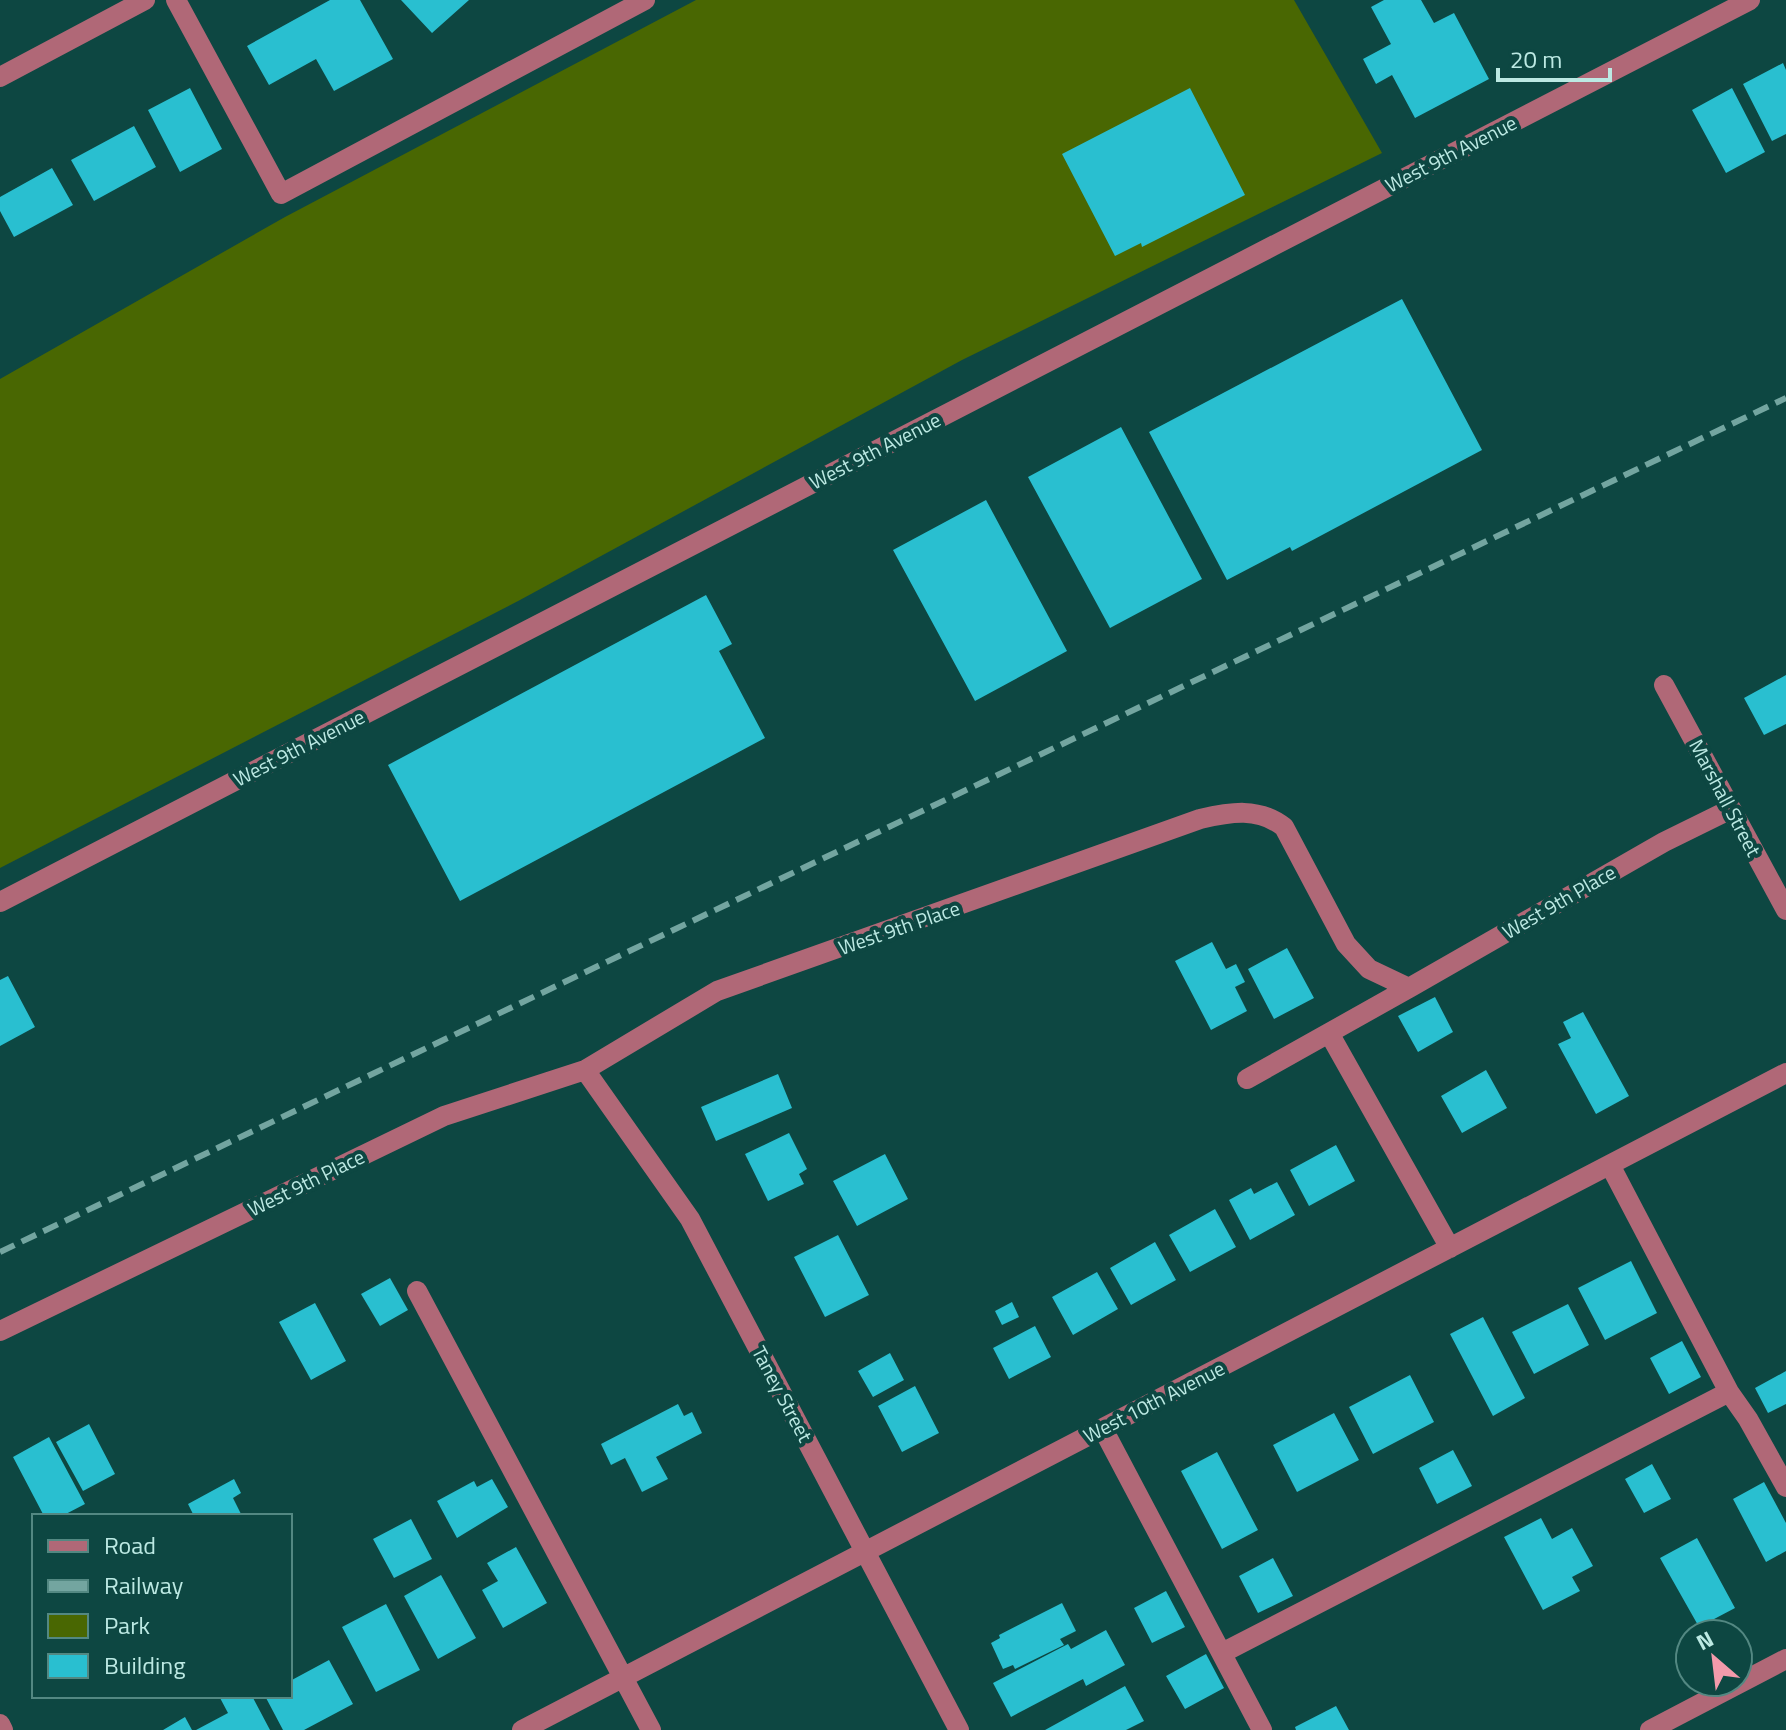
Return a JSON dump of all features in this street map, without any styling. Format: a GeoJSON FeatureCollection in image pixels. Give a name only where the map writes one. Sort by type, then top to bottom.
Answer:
{"type":"FeatureCollection","features":[{"type":"Feature","properties":{"kind":"street"},"geometry":{"type":"LineString","coordinates":[[0,77],[145,0]]}},
{"type":"Feature","properties":{"kind":"street"},"geometry":{"type":"LineString","coordinates":[[176,0],[281,194],[645,0]]}},
{"type":"Feature","properties":{"kind":"street","name":"West 9th Avenue"},"geometry":{"type":"LineString","coordinates":[[0,902],[1750,0]]}},
{"type":"Feature","properties":{"kind":"street","name":"Marshall Street"},"geometry":{"type":"LineString","coordinates":[[1664,685],[1786,910]]}},
{"type":"Feature","properties":{"kind":"street","name":"West 9th Place"},"geometry":{"type":"LineString","coordinates":[[0,1331],[444,1116],[585,1070],[717,991],[1200,819],[1233,813],[1258,813],[1284,827],[1346,944],[1369,969],[1409,988],[1664,842],[1731,809]]}},
{"type":"Feature","properties":{"kind":"street"},"geometry":{"type":"LineString","coordinates":[[1247,1079],[1409,988]]}},
{"type":"Feature","properties":{"kind":"street"},"geometry":{"type":"LineString","coordinates":[[1329,1033],[1450,1248]]}},
{"type":"Feature","properties":{"kind":"street","name":"Taney Street"},"geometry":{"type":"LineString","coordinates":[[585,1070],[690,1219],[959,1730]]}},
{"type":"Feature","properties":{"kind":"street","name":"West 10th Avenue"},"geometry":{"type":"LineString","coordinates":[[522,1730],[863,1550],[1103,1429],[1786,1073]]}},
{"type":"Feature","properties":{"kind":"street"},"geometry":{"type":"LineString","coordinates":[[1610,1165],[1729,1392],[1748,1419],[1786,1487]]}},
{"type":"Feature","properties":{"kind":"street"},"geometry":{"type":"LineString","coordinates":[[417,1291],[651,1730]]}},
{"type":"Feature","properties":{"kind":"street"},"geometry":{"type":"LineString","coordinates":[[1222,1653],[1729,1392]]}},
{"type":"Feature","properties":{"kind":"street"},"geometry":{"type":"LineString","coordinates":[[1103,1429],[1262,1730]]}},
{"type":"Feature","properties":{"kind":"street"},"geometry":{"type":"LineString","coordinates":[[1650,1730],[1786,1659]]}},
{"type":"Feature","properties":{"kind":"street"},"geometry":{"type":"LineString","coordinates":[[0,1724],[3,1730]]}},
{"type":"Feature","properties":{"kind":"green space"},"geometry":{"type":"Polygon","coordinates":[[[696,0],[1294,0],[1382,153],[962,360],[520,600],[0,868],[0,379],[285,217],[696,0]]]}},
{"type":"Feature","properties":{"kind":"building"},"geometry":{"type":"Polygon","coordinates":[[[330,0],[360,0],[393,59],[334,91],[316,59],[269,85],[247,46],[330,0]]]}},
{"type":"Feature","properties":{"kind":"building"},"geometry":{"type":"Polygon","coordinates":[[[401,0],[469,0],[432,33],[401,0]]]}},
{"type":"Feature","properties":{"kind":"building"},"geometry":{"type":"Polygon","coordinates":[[[1384,0],[1421,0],[1434,23],[1454,13],[1489,79],[1415,118],[1392,75],[1376,84],[1363,59],[1391,44],[1371,7],[1384,0]]]}},
{"type":"Feature","properties":{"kind":"building"},"geometry":{"type":"Polygon","coordinates":[[[1783,63],[1786,70],[1786,134],[1772,141],[1743,84],[1783,63]]]}},
{"type":"Feature","properties":{"kind":"building"},"geometry":{"type":"Polygon","coordinates":[[[190,88],[222,149],[180,172],[148,110],[190,88]]]}},
{"type":"Feature","properties":{"kind":"building"},"geometry":{"type":"Polygon","coordinates":[[[1190,88],[1245,195],[1142,247],[1141,243],[1115,256],[1062,154],[1190,88]]]}},
{"type":"Feature","properties":{"kind":"building"},"geometry":{"type":"Polygon","coordinates":[[[1732,88],[1765,152],[1726,173],[1692,110],[1732,88]]]}},
{"type":"Feature","properties":{"kind":"building"},"geometry":{"type":"Polygon","coordinates":[[[134,126],[156,167],[94,201],[71,160],[134,126]]]}},
{"type":"Feature","properties":{"kind":"building"},"geometry":{"type":"Polygon","coordinates":[[[52,168],[73,205],[14,237],[0,211],[0,197],[52,168]]]}},
{"type":"Feature","properties":{"kind":"building"},"geometry":{"type":"Polygon","coordinates":[[[1402,299],[1482,450],[1292,551],[1290,547],[1227,580],[1149,432],[1402,299]]]}},
{"type":"Feature","properties":{"kind":"building"},"geometry":{"type":"Polygon","coordinates":[[[1121,427],[1202,579],[1110,628],[1028,477],[1121,427]]]}},
{"type":"Feature","properties":{"kind":"building"},"geometry":{"type":"Polygon","coordinates":[[[986,500],[1067,651],[975,701],[893,550],[986,500]]]}},
{"type":"Feature","properties":{"kind":"building"},"geometry":{"type":"Polygon","coordinates":[[[706,595],[732,644],[719,651],[765,738],[460,901],[388,765],[706,595]]]}},
{"type":"Feature","properties":{"kind":"building"},"geometry":{"type":"Polygon","coordinates":[[[1786,675],[1786,724],[1764,735],[1744,698],[1786,675]]]}},
{"type":"Feature","properties":{"kind":"building"},"geometry":{"type":"Polygon","coordinates":[[[1212,942],[1226,969],[1236,964],[1245,982],[1235,987],[1247,1011],[1211,1030],[1175,961],[1212,942]]]}},
{"type":"Feature","properties":{"kind":"building"},"geometry":{"type":"Polygon","coordinates":[[[1287,948],[1314,998],[1274,1019],[1248,969],[1287,948]]]}},
{"type":"Feature","properties":{"kind":"building"},"geometry":{"type":"Polygon","coordinates":[[[8,976],[35,1027],[0,1046],[0,980],[8,976]]]}},
{"type":"Feature","properties":{"kind":"building"},"geometry":{"type":"Polygon","coordinates":[[[1435,997],[1453,1032],[1418,1052],[1398,1016],[1435,997]]]}},
{"type":"Feature","properties":{"kind":"building"},"geometry":{"type":"Polygon","coordinates":[[[1583,1012],[1629,1096],[1596,1114],[1558,1044],[1571,1038],[1563,1022],[1583,1012]]]}},
{"type":"Feature","properties":{"kind":"building"},"geometry":{"type":"Polygon","coordinates":[[[1486,1070],[1507,1108],[1462,1133],[1441,1096],[1486,1070]]]}},
{"type":"Feature","properties":{"kind":"building"},"geometry":{"type":"Polygon","coordinates":[[[778,1074],[792,1108],[716,1141],[701,1107],[778,1074]]]}},
{"type":"Feature","properties":{"kind":"building"},"geometry":{"type":"Polygon","coordinates":[[[789,1133],[807,1169],[799,1174],[804,1184],[768,1201],[745,1154],[789,1133]]]}},
{"type":"Feature","properties":{"kind":"building"},"geometry":{"type":"Polygon","coordinates":[[[1336,1145],[1355,1181],[1309,1206],[1290,1170],[1336,1145]]]}},
{"type":"Feature","properties":{"kind":"building"},"geometry":{"type":"Polygon","coordinates":[[[885,1154],[908,1199],[857,1226],[833,1181],[885,1154]]]}},
{"type":"Feature","properties":{"kind":"building"},"geometry":{"type":"Polygon","coordinates":[[[1277,1182],[1295,1215],[1250,1240],[1229,1200],[1251,1188],[1254,1194],[1277,1182]]]}},
{"type":"Feature","properties":{"kind":"building"},"geometry":{"type":"Polygon","coordinates":[[[1215,1209],[1236,1247],[1190,1272],[1169,1235],[1215,1209]]]}},
{"type":"Feature","properties":{"kind":"building"},"geometry":{"type":"Polygon","coordinates":[[[838,1235],[869,1295],[825,1317],[794,1257],[838,1235]]]}},
{"type":"Feature","properties":{"kind":"building"},"geometry":{"type":"Polygon","coordinates":[[[1155,1242],[1176,1280],[1131,1305],[1110,1268],[1155,1242]]]}},
{"type":"Feature","properties":{"kind":"building"},"geometry":{"type":"Polygon","coordinates":[[[1631,1261],[1657,1313],[1605,1340],[1578,1288],[1631,1261]]]}},
{"type":"Feature","properties":{"kind":"building"},"geometry":{"type":"Polygon","coordinates":[[[1097,1272],[1118,1309],[1073,1335],[1052,1297],[1097,1272]]]}},
{"type":"Feature","properties":{"kind":"building"},"geometry":{"type":"Polygon","coordinates":[[[390,1278],[408,1310],[380,1326],[361,1294],[390,1278]]]}},
{"type":"Feature","properties":{"kind":"building"},"geometry":{"type":"Polygon","coordinates":[[[1012,1302],[1019,1317],[1002,1325],[995,1311],[1012,1302]]]}},
{"type":"Feature","properties":{"kind":"building"},"geometry":{"type":"Polygon","coordinates":[[[315,1303],[346,1361],[311,1380],[279,1322],[315,1303]]]}},
{"type":"Feature","properties":{"kind":"building"},"geometry":{"type":"Polygon","coordinates":[[[1568,1304],[1589,1345],[1534,1374],[1512,1332],[1568,1304]]]}},
{"type":"Feature","properties":{"kind":"building"},"geometry":{"type":"Polygon","coordinates":[[[1483,1317],[1525,1398],[1493,1416],[1450,1334],[1483,1317]]]}},
{"type":"Feature","properties":{"kind":"building"},"geometry":{"type":"Polygon","coordinates":[[[1035,1326],[1051,1357],[1009,1379],[993,1348],[1035,1326]]]}},
{"type":"Feature","properties":{"kind":"building"},"geometry":{"type":"Polygon","coordinates":[[[1682,1341],[1701,1377],[1669,1394],[1650,1358],[1682,1341]]]}},
{"type":"Feature","properties":{"kind":"building"},"geometry":{"type":"Polygon","coordinates":[[[890,1353],[904,1380],[873,1397],[858,1371],[890,1353]]]}},
{"type":"Feature","properties":{"kind":"building"},"geometry":{"type":"Polygon","coordinates":[[[1786,1371],[1786,1404],[1768,1413],[1755,1388],[1786,1371]]]}},
{"type":"Feature","properties":{"kind":"building"},"geometry":{"type":"Polygon","coordinates":[[[1410,1375],[1434,1422],[1373,1454],[1349,1407],[1410,1375]]]}},
{"type":"Feature","properties":{"kind":"building"},"geometry":{"type":"Polygon","coordinates":[[[915,1386],[939,1433],[902,1452],[878,1406],[915,1386]]]}},
{"type":"Feature","properties":{"kind":"building"},"geometry":{"type":"Polygon","coordinates":[[[678,1404],[684,1416],[692,1412],[702,1433],[656,1457],[668,1479],[642,1492],[625,1458],[611,1465],[601,1444],[678,1404]]]}},
{"type":"Feature","properties":{"kind":"building"},"geometry":{"type":"Polygon","coordinates":[[[1334,1413],[1359,1460],[1297,1492],[1273,1445],[1334,1413]]]}},
{"type":"Feature","properties":{"kind":"building"},"geometry":{"type":"Polygon","coordinates":[[[89,1424],[115,1474],[83,1491],[56,1442],[89,1424]]]}},
{"type":"Feature","properties":{"kind":"building"},"geometry":{"type":"Polygon","coordinates":[[[49,1437],[85,1504],[66,1514],[43,1514],[13,1457],[49,1437]]]}},
{"type":"Feature","properties":{"kind":"building"},"geometry":{"type":"Polygon","coordinates":[[[1453,1450],[1472,1486],[1437,1504],[1419,1468],[1453,1450]]]}},
{"type":"Feature","properties":{"kind":"building"},"geometry":{"type":"Polygon","coordinates":[[[1217,1452],[1258,1530],[1222,1549],[1181,1471],[1217,1452]]]}},
{"type":"Feature","properties":{"kind":"building"},"geometry":{"type":"Polygon","coordinates":[[[1652,1464],[1671,1499],[1644,1513],[1625,1479],[1652,1464]]]}},
{"type":"Feature","properties":{"kind":"building"},"geometry":{"type":"Polygon","coordinates":[[[234,1479],[241,1493],[233,1498],[241,1514],[193,1514],[188,1504],[234,1479]]]}},
{"type":"Feature","properties":{"kind":"building"},"geometry":{"type":"Polygon","coordinates":[[[492,1479],[508,1507],[457,1538],[437,1501],[474,1481],[477,1487],[492,1479]]]}},
{"type":"Feature","properties":{"kind":"building"},"geometry":{"type":"Polygon","coordinates":[[[1764,1482],[1786,1523],[1786,1551],[1766,1562],[1733,1499],[1764,1482]]]}},
{"type":"Feature","properties":{"kind":"building"},"geometry":{"type":"Polygon","coordinates":[[[1541,1518],[1552,1539],[1572,1528],[1593,1566],[1572,1577],[1580,1591],[1543,1610],[1504,1537],[1541,1518]]]}},
{"type":"Feature","properties":{"kind":"building"},"geometry":{"type":"Polygon","coordinates":[[[411,1519],[432,1559],[394,1578],[373,1539],[411,1519]]]}},
{"type":"Feature","properties":{"kind":"building"},"geometry":{"type":"Polygon","coordinates":[[[1697,1538],[1735,1608],[1716,1618],[1694,1618],[1660,1558],[1697,1538]]]}},
{"type":"Feature","properties":{"kind":"building"},"geometry":{"type":"Polygon","coordinates":[[[516,1547],[547,1603],[503,1628],[482,1590],[498,1581],[487,1563],[516,1547]]]}},
{"type":"Feature","properties":{"kind":"building"},"geometry":{"type":"Polygon","coordinates":[[[1273,1558],[1293,1596],[1258,1613],[1239,1576],[1273,1558]]]}},
{"type":"Feature","properties":{"kind":"building"},"geometry":{"type":"Polygon","coordinates":[[[441,1575],[476,1638],[438,1659],[404,1596],[441,1575]]]}},
{"type":"Feature","properties":{"kind":"building"},"geometry":{"type":"Polygon","coordinates":[[[1166,1591],[1185,1627],[1152,1643],[1134,1608],[1166,1591]]]}},
{"type":"Feature","properties":{"kind":"building"},"geometry":{"type":"Polygon","coordinates":[[[1062,1603],[1076,1631],[1060,1639],[1064,1645],[1015,1669],[1013,1665],[1003,1669],[991,1643],[1000,1638],[999,1635],[1062,1603]]]}},
{"type":"Feature","properties":{"kind":"building"},"geometry":{"type":"Polygon","coordinates":[[[386,1604],[420,1670],[376,1692],[342,1627],[386,1604]]]}},
{"type":"Feature","properties":{"kind":"building"},"geometry":{"type":"Polygon","coordinates":[[[1106,1630],[1125,1665],[1086,1686],[1083,1679],[1011,1717],[993,1683],[1068,1644],[1071,1649],[1106,1630]]]}},
{"type":"Feature","properties":{"kind":"building"},"geometry":{"type":"Polygon","coordinates":[[[1206,1654],[1224,1688],[1185,1709],[1166,1676],[1206,1654]]]}},
{"type":"Feature","properties":{"kind":"building"},"geometry":{"type":"Polygon","coordinates":[[[329,1660],[353,1704],[304,1730],[283,1730],[266,1698],[292,1698],[292,1680],[329,1660]]]}},
{"type":"Feature","properties":{"kind":"building"},"geometry":{"type":"Polygon","coordinates":[[[1125,1686],[1144,1721],[1126,1730],[1045,1730],[1125,1686]]]}},
{"type":"Feature","properties":{"kind":"building"},"geometry":{"type":"Polygon","coordinates":[[[220,1698],[253,1698],[270,1730],[196,1730],[228,1713],[220,1698]]]}},
{"type":"Feature","properties":{"kind":"building"},"geometry":{"type":"Polygon","coordinates":[[[1336,1706],[1349,1730],[1296,1730],[1295,1727],[1336,1706]]]}},
{"type":"Feature","properties":{"kind":"building"},"geometry":{"type":"Polygon","coordinates":[[[185,1717],[192,1730],[163,1730],[185,1717]]]}},
{"type":"Feature","properties":{"kind":"railway"},"geometry":{"type":"LineString","coordinates":[[0,1252],[1786,398]]}}]}
